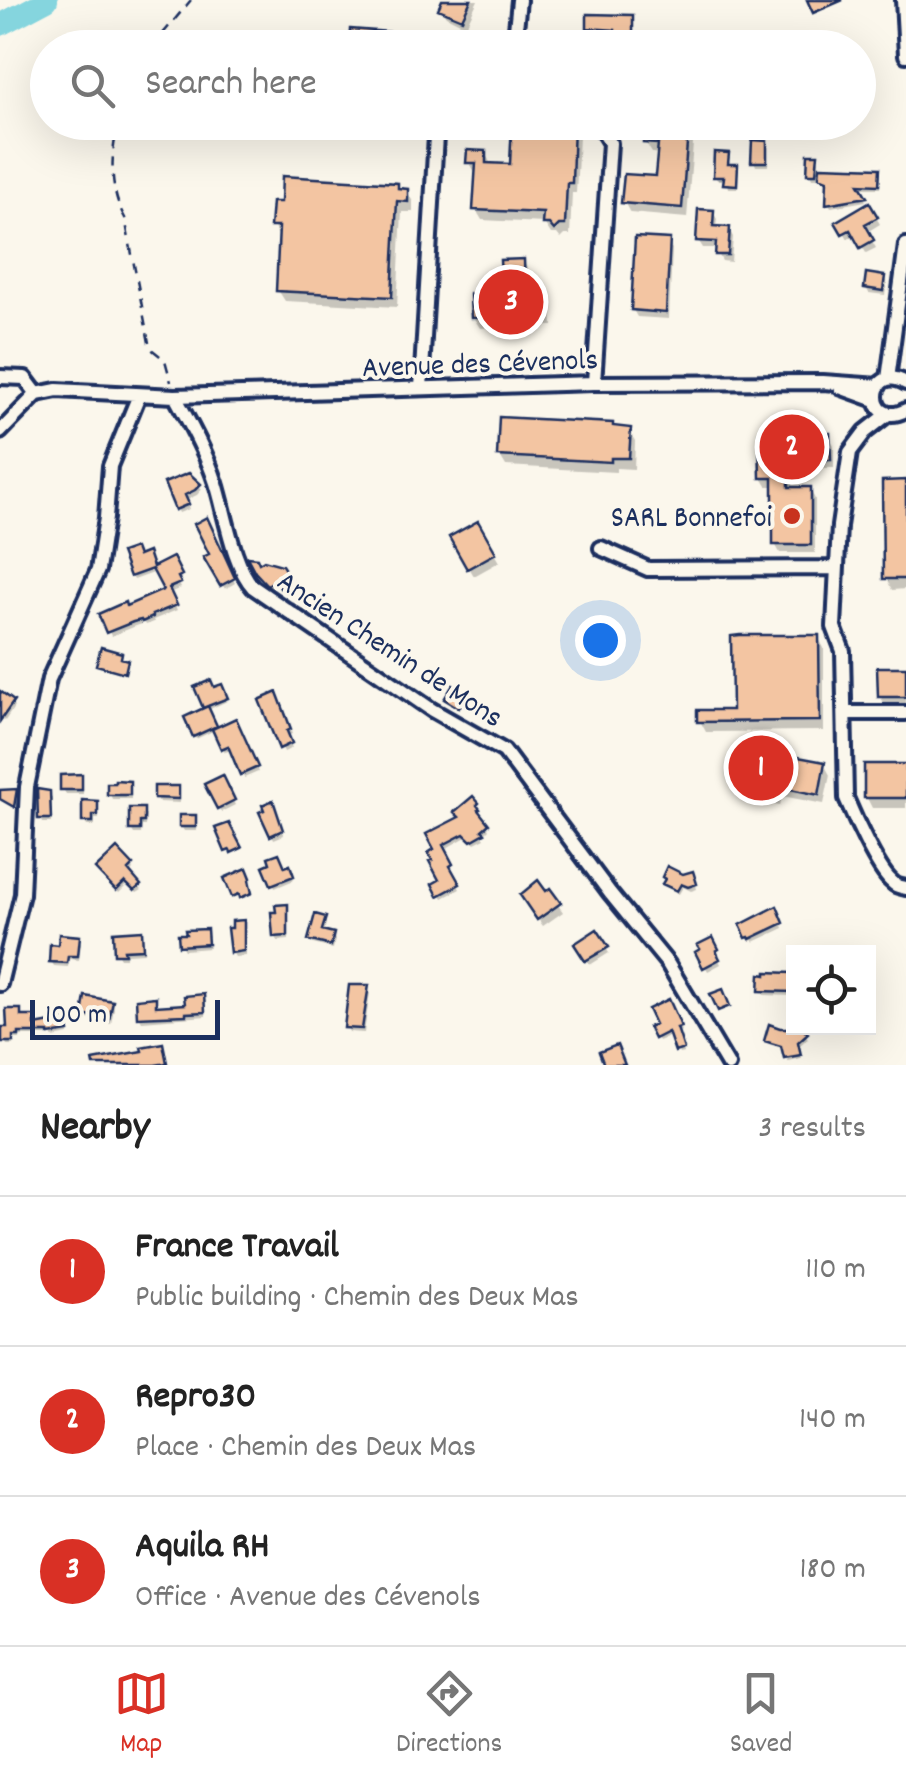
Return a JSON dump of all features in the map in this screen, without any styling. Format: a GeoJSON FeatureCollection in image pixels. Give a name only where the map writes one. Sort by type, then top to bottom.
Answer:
{"type":"FeatureCollection","features":[{"type":"Feature","properties":{"kind":"street"},"geometry":{"type":"LineString","coordinates":[[516,30],[520,0]]}},
{"type":"Feature","properties":{"kind":"street"},"geometry":{"type":"LineString","coordinates":[[903,0],[906,55]]}},
{"type":"Feature","properties":{"kind":"street"},"geometry":{"type":"LineString","coordinates":[[420,388],[436,140]]}},
{"type":"Feature","properties":{"kind":"street"},"geometry":{"type":"LineString","coordinates":[[594,382],[608,140]]}},
{"type":"Feature","properties":{"kind":"street"},"geometry":{"type":"LineString","coordinates":[[906,245],[881,407],[850,452],[836,568],[834,627],[843,651],[846,798],[888,879],[906,888]]}},
{"type":"Feature","properties":{"kind":"street"},"geometry":{"type":"LineString","coordinates":[[0,378],[25,378],[37,394],[0,432]]}},
{"type":"Feature","properties":{"kind":"street","name":"Avenue des Cévenols"},"geometry":{"type":"LineString","coordinates":[[37,394],[57,390],[175,396],[594,382],[883,382],[899,378],[906,382]]}},
{"type":"Feature","properties":{"kind":"street","name":"Avenue des Cévenols"},"geometry":{"type":"LineString","coordinates":[[823,382],[881,407]]}},
{"type":"Feature","properties":{"kind":"street"},"geometry":{"type":"LineString","coordinates":[[0,984],[22,894],[27,787],[49,679],[98,570],[110,466],[140,395]]}},
{"type":"Feature","properties":{"kind":"street","name":"Ancien Chemin de Mons"},"geometry":{"type":"LineString","coordinates":[[175,396],[215,479],[246,580],[432,710],[504,751],[668,964],[728,1065]]}},
{"type":"Feature","properties":{"kind":"street"},"geometry":{"type":"LineString","coordinates":[[881,407],[900,414],[906,410]]}},
{"type":"Feature","properties":{"kind":"street"},"geometry":{"type":"LineString","coordinates":[[601,548],[648,569],[836,568]]}},
{"type":"Feature","properties":{"kind":"street"},"geometry":{"type":"LineString","coordinates":[[846,713],[906,713]]}},
{"type":"Feature","properties":{"kind":"path"},"geometry":{"type":"LineString","coordinates":[[166,30],[191,0]]}},
{"type":"Feature","properties":{"kind":"path"},"geometry":{"type":"LineString","coordinates":[[116,140],[112,168],[115,200],[125,218],[150,348],[165,360],[175,396]]}},
{"type":"Feature","properties":{"kind":"building"},"geometry":{"type":"Polygon","coordinates":[[[442,0],[471,0],[462,19],[438,9],[442,0]]]}},
{"type":"Feature","properties":{"kind":"building"},"geometry":{"type":"Polygon","coordinates":[[[807,0],[843,0],[813,13],[807,0]]]}},
{"type":"Feature","properties":{"kind":"building"},"geometry":{"type":"Polygon","coordinates":[[[587,14],[633,15],[633,30],[587,28],[587,14]]]}},
{"type":"Feature","properties":{"kind":"building"},"geometry":{"type":"Polygon","coordinates":[[[511,140],[573,140],[565,225],[554,230],[549,224],[542,224],[543,213],[473,210],[476,163],[466,163],[467,150],[486,151],[486,163],[510,164],[511,140]]]}},
{"type":"Feature","properties":{"kind":"building"},"geometry":{"type":"Polygon","coordinates":[[[687,140],[682,208],[621,203],[624,174],[655,176],[658,144],[643,143],[687,140]]]}},
{"type":"Feature","properties":{"kind":"building"},"geometry":{"type":"Polygon","coordinates":[[[752,140],[767,141],[767,162],[751,162],[752,140]]]}},
{"type":"Feature","properties":{"kind":"building"},"geometry":{"type":"Polygon","coordinates":[[[714,152],[729,153],[728,164],[738,164],[737,185],[723,184],[724,177],[713,177],[714,152]]]}},
{"type":"Feature","properties":{"kind":"building"},"geometry":{"type":"Polygon","coordinates":[[[808,154],[818,154],[816,174],[807,174],[808,154]]]}},
{"type":"Feature","properties":{"kind":"building"},"geometry":{"type":"Polygon","coordinates":[[[820,166],[880,168],[879,185],[859,184],[867,197],[826,204],[827,180],[819,177],[820,166]]]}},
{"type":"Feature","properties":{"kind":"building"},"geometry":{"type":"Polygon","coordinates":[[[282,176],[398,183],[398,188],[408,189],[408,202],[397,201],[392,297],[276,291],[279,227],[270,227],[272,202],[281,202],[282,176]]]}},
{"type":"Feature","properties":{"kind":"building"},"geometry":{"type":"Polygon","coordinates":[[[869,202],[878,217],[865,224],[874,240],[860,248],[850,230],[842,234],[835,222],[869,202]]]}},
{"type":"Feature","properties":{"kind":"building"},"geometry":{"type":"Polygon","coordinates":[[[698,209],[714,210],[713,226],[730,227],[728,255],[715,255],[716,242],[696,241],[698,209]]]}},
{"type":"Feature","properties":{"kind":"building"},"geometry":{"type":"Polygon","coordinates":[[[635,237],[670,239],[666,313],[631,310],[635,237]]]}},
{"type":"Feature","properties":{"kind":"building"},"geometry":{"type":"Polygon","coordinates":[[[524,259],[525,293],[548,292],[548,316],[525,317],[525,324],[504,324],[504,317],[471,318],[470,294],[502,294],[500,260],[524,259]]]}},
{"type":"Feature","properties":{"kind":"building"},"geometry":{"type":"Polygon","coordinates":[[[866,273],[885,276],[883,291],[864,288],[866,273]]]}},
{"type":"Feature","properties":{"kind":"building"},"geometry":{"type":"Polygon","coordinates":[[[499,417],[613,423],[631,428],[629,458],[611,458],[611,462],[497,456],[499,417]]]}},
{"type":"Feature","properties":{"kind":"building"},"geometry":{"type":"Polygon","coordinates":[[[830,433],[831,460],[789,460],[789,487],[811,487],[811,545],[773,545],[773,478],[760,478],[759,434],[830,433]]]}},
{"type":"Feature","properties":{"kind":"building"},"geometry":{"type":"Polygon","coordinates":[[[189,473],[201,484],[185,495],[189,504],[175,510],[164,483],[189,473]]]}},
{"type":"Feature","properties":{"kind":"building"},"geometry":{"type":"Polygon","coordinates":[[[906,480],[906,579],[883,579],[882,481],[906,480]]]}},
{"type":"Feature","properties":{"kind":"building"},"geometry":{"type":"Polygon","coordinates":[[[207,517],[235,578],[220,586],[203,557],[209,554],[194,524],[207,517]]]}},
{"type":"Feature","properties":{"kind":"building"},"geometry":{"type":"Polygon","coordinates":[[[478,521],[496,553],[467,569],[449,537],[478,521]]]}},
{"type":"Feature","properties":{"kind":"building"},"geometry":{"type":"Polygon","coordinates":[[[135,548],[138,556],[148,552],[153,567],[173,557],[182,575],[178,577],[181,583],[169,588],[177,605],[106,633],[98,614],[163,590],[152,569],[130,577],[121,553],[135,548]]]}},
{"type":"Feature","properties":{"kind":"building"},"geometry":{"type":"Polygon","coordinates":[[[247,557],[257,558],[259,563],[264,560],[282,565],[292,581],[280,588],[276,580],[267,585],[247,557]]]}},
{"type":"Feature","properties":{"kind":"building"},"geometry":{"type":"Polygon","coordinates":[[[819,635],[820,721],[697,722],[697,710],[732,710],[731,636],[819,635]]]}},
{"type":"Feature","properties":{"kind":"building"},"geometry":{"type":"Polygon","coordinates":[[[101,647],[122,653],[121,658],[128,660],[125,673],[96,665],[101,647]]]}},
{"type":"Feature","properties":{"kind":"building"},"geometry":{"type":"Polygon","coordinates":[[[877,667],[906,667],[906,697],[878,697],[877,667]]]}},
{"type":"Feature","properties":{"kind":"building"},"geometry":{"type":"Polygon","coordinates":[[[211,680],[214,687],[222,684],[228,698],[203,708],[194,687],[211,680]]]}},
{"type":"Feature","properties":{"kind":"building"},"geometry":{"type":"Polygon","coordinates":[[[453,685],[465,697],[459,708],[444,699],[453,685]]]}},
{"type":"Feature","properties":{"kind":"building"},"geometry":{"type":"Polygon","coordinates":[[[0,691],[14,701],[0,721],[0,691]]]}},
{"type":"Feature","properties":{"kind":"building"},"geometry":{"type":"Polygon","coordinates":[[[277,692],[292,743],[279,749],[259,700],[277,692]]]}},
{"type":"Feature","properties":{"kind":"building"},"geometry":{"type":"Polygon","coordinates":[[[208,706],[217,726],[193,737],[184,717],[208,706]]]}},
{"type":"Feature","properties":{"kind":"building"},"geometry":{"type":"Polygon","coordinates":[[[236,718],[258,767],[240,775],[228,746],[221,749],[212,729],[236,718]]]}},
{"type":"Feature","properties":{"kind":"building"},"geometry":{"type":"Polygon","coordinates":[[[782,754],[825,762],[819,795],[776,786],[775,796],[742,790],[743,765],[747,766],[749,758],[780,764],[782,754]]]}},
{"type":"Feature","properties":{"kind":"building"},"geometry":{"type":"Polygon","coordinates":[[[864,764],[906,764],[906,798],[864,798],[864,764]]]}},
{"type":"Feature","properties":{"kind":"building"},"geometry":{"type":"Polygon","coordinates":[[[82,774],[82,790],[60,790],[60,775],[82,774]]]}},
{"type":"Feature","properties":{"kind":"building"},"geometry":{"type":"Polygon","coordinates":[[[223,775],[235,800],[217,809],[204,784],[223,775]]]}},
{"type":"Feature","properties":{"kind":"building"},"geometry":{"type":"Polygon","coordinates":[[[130,781],[130,795],[107,795],[107,783],[130,781]]]}},
{"type":"Feature","properties":{"kind":"building"},"geometry":{"type":"Polygon","coordinates":[[[154,786],[179,786],[179,799],[154,798],[154,786]]]}},
{"type":"Feature","properties":{"kind":"building"},"geometry":{"type":"Polygon","coordinates":[[[17,789],[14,807],[0,799],[0,790],[17,789]]]}},
{"type":"Feature","properties":{"kind":"building"},"geometry":{"type":"Polygon","coordinates":[[[37,789],[50,791],[51,819],[38,819],[37,789]]]}},
{"type":"Feature","properties":{"kind":"building"},"geometry":{"type":"Polygon","coordinates":[[[473,796],[489,824],[482,830],[485,833],[471,841],[464,834],[443,845],[460,884],[438,896],[432,884],[439,880],[428,853],[434,849],[426,834],[459,817],[454,812],[473,796]]]}},
{"type":"Feature","properties":{"kind":"building"},"geometry":{"type":"Polygon","coordinates":[[[82,800],[98,801],[98,815],[93,815],[93,822],[82,822],[82,800]]]}},
{"type":"Feature","properties":{"kind":"building"},"geometry":{"type":"Polygon","coordinates":[[[273,800],[283,830],[270,836],[259,812],[264,810],[262,805],[273,800]]]}},
{"type":"Feature","properties":{"kind":"building"},"geometry":{"type":"Polygon","coordinates":[[[129,808],[144,808],[140,830],[129,830],[129,808]]]}},
{"type":"Feature","properties":{"kind":"building"},"geometry":{"type":"Polygon","coordinates":[[[179,815],[196,815],[196,827],[179,827],[179,815]]]}},
{"type":"Feature","properties":{"kind":"building"},"geometry":{"type":"Polygon","coordinates":[[[229,823],[242,848],[231,853],[225,852],[215,828],[229,823]]]}},
{"type":"Feature","properties":{"kind":"building"},"geometry":{"type":"Polygon","coordinates":[[[117,848],[133,865],[128,870],[141,885],[134,891],[125,882],[116,891],[95,869],[117,848]]]}},
{"type":"Feature","properties":{"kind":"building"},"geometry":{"type":"Polygon","coordinates":[[[279,853],[294,876],[271,885],[263,866],[270,863],[268,857],[279,853]]]}},
{"type":"Feature","properties":{"kind":"building"},"geometry":{"type":"Polygon","coordinates":[[[667,866],[683,874],[693,871],[697,884],[681,884],[677,891],[662,884],[667,866]]]}},
{"type":"Feature","properties":{"kind":"building"},"geometry":{"type":"Polygon","coordinates":[[[247,868],[252,893],[232,897],[224,878],[247,868]]]}},
{"type":"Feature","properties":{"kind":"building"},"geometry":{"type":"Polygon","coordinates":[[[538,880],[561,903],[537,920],[520,895],[538,880]]]}},
{"type":"Feature","properties":{"kind":"building"},"geometry":{"type":"Polygon","coordinates":[[[288,904],[288,936],[273,937],[271,912],[276,912],[275,905],[288,904]]]}},
{"type":"Feature","properties":{"kind":"building"},"geometry":{"type":"Polygon","coordinates":[[[777,906],[784,923],[746,938],[740,925],[777,906]]]}},
{"type":"Feature","properties":{"kind":"building"},"geometry":{"type":"Polygon","coordinates":[[[315,914],[326,917],[322,930],[334,933],[331,946],[308,940],[315,914]]]}},
{"type":"Feature","properties":{"kind":"building"},"geometry":{"type":"Polygon","coordinates":[[[244,920],[244,951],[230,953],[227,928],[232,928],[232,921],[244,920]]]}},
{"type":"Feature","properties":{"kind":"building"},"geometry":{"type":"Polygon","coordinates":[[[207,929],[208,944],[179,946],[178,934],[207,929]]]}},
{"type":"Feature","properties":{"kind":"building"},"geometry":{"type":"Polygon","coordinates":[[[597,929],[609,947],[585,961],[574,944],[597,929]]]}},
{"type":"Feature","properties":{"kind":"building"},"geometry":{"type":"Polygon","coordinates":[[[142,930],[143,949],[114,954],[113,932],[142,930]]]}},
{"type":"Feature","properties":{"kind":"building"},"geometry":{"type":"Polygon","coordinates":[[[59,934],[80,936],[78,956],[68,956],[67,963],[49,962],[50,944],[58,945],[59,934]]]}},
{"type":"Feature","properties":{"kind":"building"},"geometry":{"type":"Polygon","coordinates":[[[713,937],[720,959],[703,968],[695,952],[700,949],[697,945],[713,937]]]}},
{"type":"Feature","properties":{"kind":"building"},"geometry":{"type":"Polygon","coordinates":[[[786,973],[786,992],[759,991],[760,974],[786,973]]]}},
{"type":"Feature","properties":{"kind":"building"},"geometry":{"type":"Polygon","coordinates":[[[349,985],[369,985],[362,1029],[344,1028],[349,985]]]}},
{"type":"Feature","properties":{"kind":"building"},"geometry":{"type":"Polygon","coordinates":[[[723,989],[730,1006],[718,1011],[710,994],[723,989]]]}},
{"type":"Feature","properties":{"kind":"building"},"geometry":{"type":"Polygon","coordinates":[[[204,994],[205,1012],[137,1017],[136,999],[156,997],[156,1006],[185,1004],[184,996],[204,994]]]}},
{"type":"Feature","properties":{"kind":"building"},"geometry":{"type":"Polygon","coordinates":[[[85,996],[113,1001],[109,1020],[82,1015],[85,996]]]}},
{"type":"Feature","properties":{"kind":"building"},"geometry":{"type":"Polygon","coordinates":[[[669,999],[681,1027],[677,1028],[684,1049],[675,1052],[668,1032],[654,1039],[648,1027],[655,1024],[648,1009],[669,999]]]}},
{"type":"Feature","properties":{"kind":"building"},"geometry":{"type":"Polygon","coordinates":[[[6,1009],[21,1009],[21,1016],[35,1016],[35,1025],[67,1019],[69,1032],[19,1033],[13,1036],[13,1042],[2,1042],[2,1027],[7,1027],[6,1009]]]}},
{"type":"Feature","properties":{"kind":"building"},"geometry":{"type":"Polygon","coordinates":[[[769,1024],[786,1028],[786,1035],[806,1035],[798,1042],[801,1055],[784,1058],[781,1046],[764,1041],[769,1024]]]}},
{"type":"Feature","properties":{"kind":"building"},"geometry":{"type":"Polygon","coordinates":[[[163,1043],[167,1063],[94,1065],[93,1060],[163,1043]]]}},
{"type":"Feature","properties":{"kind":"building"},"geometry":{"type":"Polygon","coordinates":[[[617,1045],[625,1065],[604,1065],[599,1052],[617,1045]]]}},
{"type":"Feature","properties":{"kind":"waterway"},"geometry":{"type":"LineString","coordinates":[[0,25],[47,0]]}},
{"type":"Feature","properties":{"kind":"place","name":"Aquila RH"},"geometry":{"type":"Point","coordinates":[511,302]}},
{"type":"Feature","properties":{"kind":"place","name":"Repro30"},"geometry":{"type":"Point","coordinates":[792,447]}},
{"type":"Feature","properties":{"kind":"place","name":"SARL Bonnefoi"},"geometry":{"type":"Point","coordinates":[792,516]}},
{"type":"Feature","properties":{"kind":"place","name":"France Travail"},"geometry":{"type":"Point","coordinates":[761,768]}}]}
